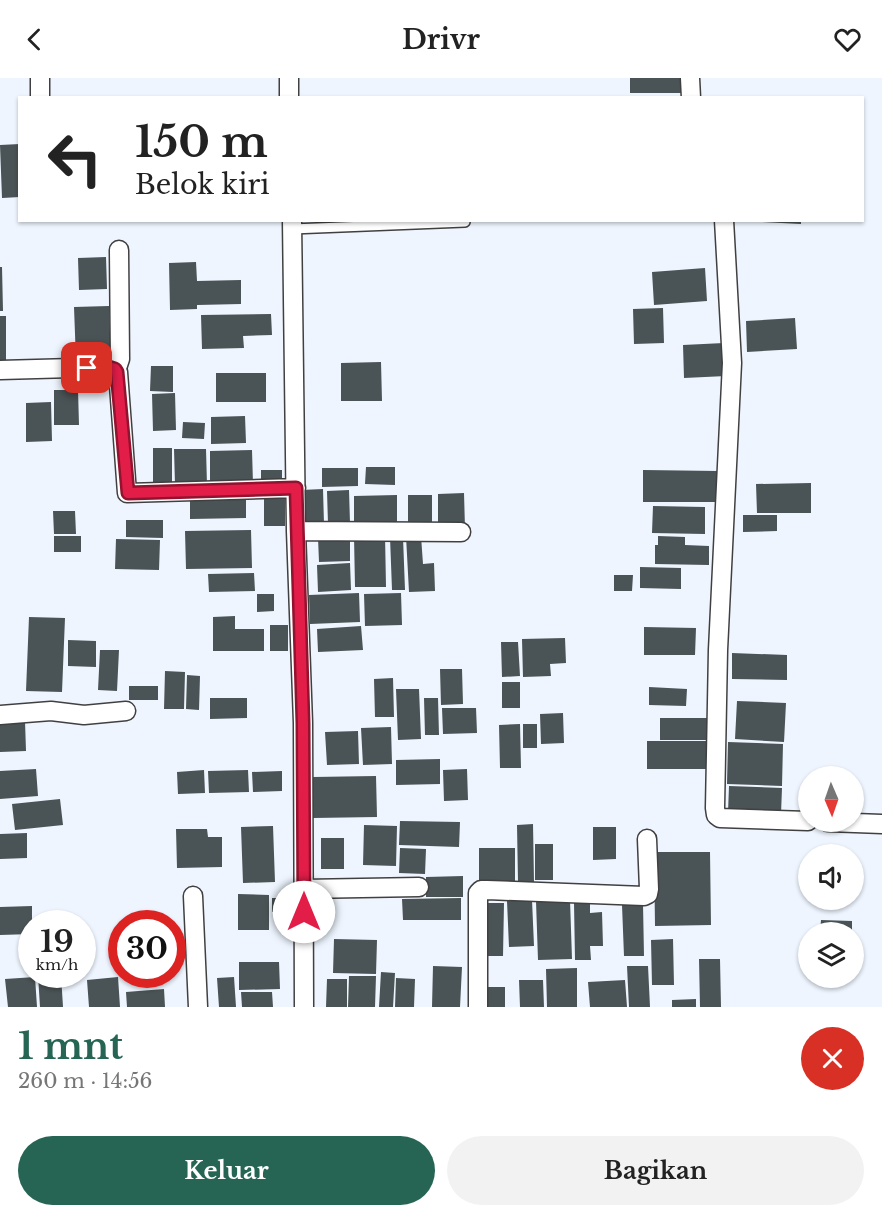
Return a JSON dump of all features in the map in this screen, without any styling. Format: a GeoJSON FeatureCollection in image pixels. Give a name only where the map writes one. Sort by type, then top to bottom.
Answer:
{"type":"FeatureCollection","features":[{"type":"Feature","properties":{"kind":"street"},"geometry":{"type":"LineString","coordinates":[[40,78],[40,96]]}},
{"type":"Feature","properties":{"kind":"street"},"geometry":{"type":"LineString","coordinates":[[289,78],[290,96]]}},
{"type":"Feature","properties":{"kind":"street"},"geometry":{"type":"LineString","coordinates":[[690,78],[691,96]]}},
{"type":"Feature","properties":{"kind":"street"},"geometry":{"type":"LineString","coordinates":[[724,222],[732,363],[718,650],[715,808],[720,818],[798,821]]}},
{"type":"Feature","properties":{"kind":"street"},"geometry":{"type":"LineString","coordinates":[[292,225],[296,531],[303,723],[304,1007]]}},
{"type":"Feature","properties":{"kind":"street"},"geometry":{"type":"LineString","coordinates":[[115,369],[120,358],[119,250]]}},
{"type":"Feature","properties":{"kind":"street"},"geometry":{"type":"LineString","coordinates":[[0,370],[109,367],[115,369],[128,493],[296,488]]}},
{"type":"Feature","properties":{"kind":"street"},"geometry":{"type":"LineString","coordinates":[[296,531],[461,532]]}},
{"type":"Feature","properties":{"kind":"street"},"geometry":{"type":"LineString","coordinates":[[0,715],[51,711],[84,715],[126,711]]}},
{"type":"Feature","properties":{"kind":"street"},"geometry":{"type":"LineString","coordinates":[[864,823],[882,824]]}},
{"type":"Feature","properties":{"kind":"street"},"geometry":{"type":"LineString","coordinates":[[478,1007],[478,893],[481,890],[644,896],[648,894],[649,889],[647,839]]}},
{"type":"Feature","properties":{"kind":"street"},"geometry":{"type":"LineString","coordinates":[[304,889],[419,887]]}},
{"type":"Feature","properties":{"kind":"street"},"geometry":{"type":"LineString","coordinates":[[193,896],[198,1007]]}},
{"type":"Feature","properties":{"kind":"lane"},"geometry":{"type":"LineString","coordinates":[[292,225],[465,222]]}},
{"type":"Feature","properties":{"kind":"building"},"geometry":{"type":"Polygon","coordinates":[[[630,78],[684,78],[684,93],[630,93],[630,78]]]}},
{"type":"Feature","properties":{"kind":"building"},"geometry":{"type":"Polygon","coordinates":[[[18,144],[18,197],[2,198],[0,145],[18,144]]]}},
{"type":"Feature","properties":{"kind":"building"},"geometry":{"type":"Polygon","coordinates":[[[762,222],[801,222],[801,224],[762,222]]]}},
{"type":"Feature","properties":{"kind":"building"},"geometry":{"type":"Polygon","coordinates":[[[106,257],[107,289],[79,290],[78,258],[106,257]]]}},
{"type":"Feature","properties":{"kind":"building"},"geometry":{"type":"Polygon","coordinates":[[[196,262],[197,281],[241,280],[241,304],[197,305],[197,309],[170,310],[169,263],[196,262]]]}},
{"type":"Feature","properties":{"kind":"building"},"geometry":{"type":"Polygon","coordinates":[[[0,267],[2,267],[3,311],[0,311],[0,267]]]}},
{"type":"Feature","properties":{"kind":"building"},"geometry":{"type":"Polygon","coordinates":[[[705,268],[707,301],[654,305],[652,272],[705,268]]]}},
{"type":"Feature","properties":{"kind":"building"},"geometry":{"type":"Polygon","coordinates":[[[109,306],[111,360],[76,361],[74,307],[109,306]]]}},
{"type":"Feature","properties":{"kind":"building"},"geometry":{"type":"Polygon","coordinates":[[[663,308],[664,343],[634,344],[633,309],[663,308]]]}},
{"type":"Feature","properties":{"kind":"building"},"geometry":{"type":"Polygon","coordinates":[[[271,314],[272,335],[243,336],[244,348],[202,349],[201,315],[271,314]]]}},
{"type":"Feature","properties":{"kind":"building"},"geometry":{"type":"Polygon","coordinates":[[[0,316],[6,316],[6,363],[0,363],[0,316]]]}},
{"type":"Feature","properties":{"kind":"building"},"geometry":{"type":"Polygon","coordinates":[[[795,318],[797,349],[747,352],[746,321],[795,318]]]}},
{"type":"Feature","properties":{"kind":"building"},"geometry":{"type":"Polygon","coordinates":[[[724,343],[726,376],[684,378],[683,345],[724,343]]]}},
{"type":"Feature","properties":{"kind":"building"},"geometry":{"type":"Polygon","coordinates":[[[381,362],[382,401],[341,401],[341,363],[381,362]]]}},
{"type":"Feature","properties":{"kind":"building"},"geometry":{"type":"Polygon","coordinates":[[[151,366],[173,366],[173,392],[150,391],[151,366]]]}},
{"type":"Feature","properties":{"kind":"building"},"geometry":{"type":"Polygon","coordinates":[[[216,373],[266,373],[266,402],[216,402],[216,373]]]}},
{"type":"Feature","properties":{"kind":"building"},"geometry":{"type":"Polygon","coordinates":[[[54,390],[78,390],[79,425],[54,425],[54,390]]]}},
{"type":"Feature","properties":{"kind":"building"},"geometry":{"type":"Polygon","coordinates":[[[175,393],[176,430],[153,431],[152,394],[175,393]]]}},
{"type":"Feature","properties":{"kind":"building"},"geometry":{"type":"Polygon","coordinates":[[[51,402],[52,441],[26,442],[26,403],[51,402]]]}},
{"type":"Feature","properties":{"kind":"building"},"geometry":{"type":"Polygon","coordinates":[[[245,416],[246,443],[211,444],[211,417],[245,416]]]}},
{"type":"Feature","properties":{"kind":"building"},"geometry":{"type":"Polygon","coordinates":[[[183,422],[205,423],[204,439],[182,438],[183,422]]]}},
{"type":"Feature","properties":{"kind":"building"},"geometry":{"type":"Polygon","coordinates":[[[153,448],[172,448],[172,483],[153,483],[153,448]]]}},
{"type":"Feature","properties":{"kind":"building"},"geometry":{"type":"Polygon","coordinates":[[[174,449],[206,449],[207,485],[175,485],[174,449]]]}},
{"type":"Feature","properties":{"kind":"building"},"geometry":{"type":"Polygon","coordinates":[[[252,450],[253,484],[210,484],[210,451],[252,450]]]}},
{"type":"Feature","properties":{"kind":"building"},"geometry":{"type":"Polygon","coordinates":[[[366,467],[395,467],[395,485],[365,484],[366,467]]]}},
{"type":"Feature","properties":{"kind":"building"},"geometry":{"type":"Polygon","coordinates":[[[322,468],[358,468],[358,486],[322,487],[322,468]]]}},
{"type":"Feature","properties":{"kind":"building"},"geometry":{"type":"Polygon","coordinates":[[[261,470],[282,470],[282,485],[261,485],[261,470]]]}},
{"type":"Feature","properties":{"kind":"building"},"geometry":{"type":"Polygon","coordinates":[[[643,470],[718,471],[717,502],[643,502],[643,470]]]}},
{"type":"Feature","properties":{"kind":"building"},"geometry":{"type":"Polygon","coordinates":[[[811,483],[811,513],[757,513],[756,484],[811,483]]]}},
{"type":"Feature","properties":{"kind":"building"},"geometry":{"type":"Polygon","coordinates":[[[323,489],[324,524],[301,524],[301,490],[323,489]]]}},
{"type":"Feature","properties":{"kind":"building"},"geometry":{"type":"Polygon","coordinates":[[[349,490],[350,523],[328,524],[327,491],[349,490]]]}},
{"type":"Feature","properties":{"kind":"building"},"geometry":{"type":"Polygon","coordinates":[[[190,492],[246,492],[246,518],[190,519],[190,492]]]}},
{"type":"Feature","properties":{"kind":"building"},"geometry":{"type":"Polygon","coordinates":[[[464,493],[465,528],[438,529],[438,494],[464,493]]]}},
{"type":"Feature","properties":{"kind":"building"},"geometry":{"type":"Polygon","coordinates":[[[264,494],[285,495],[285,526],[264,526],[264,494]]]}},
{"type":"Feature","properties":{"kind":"building"},"geometry":{"type":"Polygon","coordinates":[[[397,495],[397,526],[354,526],[354,496],[397,495]]]}},
{"type":"Feature","properties":{"kind":"building"},"geometry":{"type":"Polygon","coordinates":[[[408,495],[432,495],[432,527],[408,527],[408,495]]]}},
{"type":"Feature","properties":{"kind":"building"},"geometry":{"type":"Polygon","coordinates":[[[653,506],[705,507],[705,534],[652,533],[653,506]]]}},
{"type":"Feature","properties":{"kind":"building"},"geometry":{"type":"Polygon","coordinates":[[[53,511],[75,511],[76,534],[54,534],[53,511]]]}},
{"type":"Feature","properties":{"kind":"building"},"geometry":{"type":"Polygon","coordinates":[[[743,515],[777,515],[777,531],[743,532],[743,515]]]}},
{"type":"Feature","properties":{"kind":"building"},"geometry":{"type":"Polygon","coordinates":[[[126,520],[163,520],[163,538],[126,537],[126,520]]]}},
{"type":"Feature","properties":{"kind":"building"},"geometry":{"type":"Polygon","coordinates":[[[251,530],[252,568],[186,569],[185,531],[251,530]]]}},
{"type":"Feature","properties":{"kind":"building"},"geometry":{"type":"Polygon","coordinates":[[[385,535],[386,587],[355,587],[354,536],[385,535]]]}},
{"type":"Feature","properties":{"kind":"building"},"geometry":{"type":"Polygon","coordinates":[[[54,536],[81,536],[81,552],[54,552],[54,536]]]}},
{"type":"Feature","properties":{"kind":"building"},"geometry":{"type":"Polygon","coordinates":[[[406,536],[421,536],[423,564],[434,563],[435,591],[409,592],[406,536]]]}},
{"type":"Feature","properties":{"kind":"building"},"geometry":{"type":"Polygon","coordinates":[[[658,536],[685,537],[685,545],[709,546],[709,565],[655,564],[655,545],[658,545],[658,536]]]}},
{"type":"Feature","properties":{"kind":"building"},"geometry":{"type":"Polygon","coordinates":[[[350,537],[350,561],[319,562],[318,538],[350,537]]]}},
{"type":"Feature","properties":{"kind":"building"},"geometry":{"type":"Polygon","coordinates":[[[390,537],[403,537],[405,590],[392,590],[390,537]]]}},
{"type":"Feature","properties":{"kind":"building"},"geometry":{"type":"Polygon","coordinates":[[[116,539],[160,540],[159,570],[115,569],[116,539]]]}},
{"type":"Feature","properties":{"kind":"building"},"geometry":{"type":"Polygon","coordinates":[[[350,563],[351,590],[318,592],[317,565],[350,563]]]}},
{"type":"Feature","properties":{"kind":"building"},"geometry":{"type":"Polygon","coordinates":[[[640,567],[681,568],[681,589],[640,588],[640,567]]]}},
{"type":"Feature","properties":{"kind":"building"},"geometry":{"type":"Polygon","coordinates":[[[254,573],[255,591],[209,592],[208,574],[254,573]]]}},
{"type":"Feature","properties":{"kind":"building"},"geometry":{"type":"Polygon","coordinates":[[[614,575],[633,575],[632,591],[614,591],[614,575]]]}},
{"type":"Feature","properties":{"kind":"building"},"geometry":{"type":"Polygon","coordinates":[[[359,593],[360,622],[310,624],[309,595],[359,593]]]}},
{"type":"Feature","properties":{"kind":"building"},"geometry":{"type":"Polygon","coordinates":[[[401,593],[402,625],[365,626],[364,594],[401,593]]]}},
{"type":"Feature","properties":{"kind":"building"},"geometry":{"type":"Polygon","coordinates":[[[257,594],[274,594],[274,611],[257,612],[257,594]]]}},
{"type":"Feature","properties":{"kind":"building"},"geometry":{"type":"Polygon","coordinates":[[[235,616],[235,629],[264,629],[264,651],[213,651],[213,617],[235,616]]]}},
{"type":"Feature","properties":{"kind":"building"},"geometry":{"type":"Polygon","coordinates":[[[29,617],[65,618],[62,692],[26,691],[29,617]]]}},
{"type":"Feature","properties":{"kind":"building"},"geometry":{"type":"Polygon","coordinates":[[[270,625],[288,625],[288,651],[270,651],[270,625]]]}},
{"type":"Feature","properties":{"kind":"building"},"geometry":{"type":"Polygon","coordinates":[[[361,626],[363,650],[318,652],[317,629],[361,626]]]}},
{"type":"Feature","properties":{"kind":"building"},"geometry":{"type":"Polygon","coordinates":[[[644,627],[696,628],[695,655],[644,655],[644,627]]]}},
{"type":"Feature","properties":{"kind":"building"},"geometry":{"type":"Polygon","coordinates":[[[565,638],[566,663],[550,664],[551,676],[523,677],[522,639],[565,638]]]}},
{"type":"Feature","properties":{"kind":"building"},"geometry":{"type":"Polygon","coordinates":[[[68,640],[96,641],[96,667],[68,666],[68,640]]]}},
{"type":"Feature","properties":{"kind":"building"},"geometry":{"type":"Polygon","coordinates":[[[501,642],[518,642],[520,676],[502,677],[501,642]]]}},
{"type":"Feature","properties":{"kind":"building"},"geometry":{"type":"Polygon","coordinates":[[[100,650],[119,650],[117,691],[98,690],[100,650]]]}},
{"type":"Feature","properties":{"kind":"building"},"geometry":{"type":"Polygon","coordinates":[[[732,653],[787,655],[787,680],[732,679],[732,653]]]}},
{"type":"Feature","properties":{"kind":"building"},"geometry":{"type":"Polygon","coordinates":[[[440,669],[462,669],[463,704],[441,705],[440,669]]]}},
{"type":"Feature","properties":{"kind":"building"},"geometry":{"type":"Polygon","coordinates":[[[165,671],[185,672],[184,709],[164,709],[165,671]]]}},
{"type":"Feature","properties":{"kind":"building"},"geometry":{"type":"Polygon","coordinates":[[[187,675],[200,676],[199,710],[186,709],[187,675]]]}},
{"type":"Feature","properties":{"kind":"building"},"geometry":{"type":"Polygon","coordinates":[[[393,678],[394,717],[375,717],[374,679],[393,678]]]}},
{"type":"Feature","properties":{"kind":"building"},"geometry":{"type":"Polygon","coordinates":[[[502,682],[520,682],[520,708],[502,708],[502,682]]]}},
{"type":"Feature","properties":{"kind":"building"},"geometry":{"type":"Polygon","coordinates":[[[129,686],[158,686],[158,700],[129,700],[129,686]]]}},
{"type":"Feature","properties":{"kind":"building"},"geometry":{"type":"Polygon","coordinates":[[[649,687],[687,689],[686,706],[649,705],[649,687]]]}},
{"type":"Feature","properties":{"kind":"building"},"geometry":{"type":"Polygon","coordinates":[[[396,689],[419,689],[421,739],[398,740],[396,689]]]}},
{"type":"Feature","properties":{"kind":"building"},"geometry":{"type":"Polygon","coordinates":[[[210,698],[247,698],[247,718],[210,719],[210,698]]]}},
{"type":"Feature","properties":{"kind":"building"},"geometry":{"type":"Polygon","coordinates":[[[424,698],[438,698],[439,735],[425,735],[424,698]]]}},
{"type":"Feature","properties":{"kind":"building"},"geometry":{"type":"Polygon","coordinates":[[[737,701],[786,703],[784,742],[735,739],[737,701]]]}},
{"type":"Feature","properties":{"kind":"building"},"geometry":{"type":"Polygon","coordinates":[[[442,708],[476,708],[477,733],[443,734],[442,708]]]}},
{"type":"Feature","properties":{"kind":"building"},"geometry":{"type":"Polygon","coordinates":[[[563,713],[564,743],[541,744],[540,714],[563,713]]]}},
{"type":"Feature","properties":{"kind":"building"},"geometry":{"type":"Polygon","coordinates":[[[660,718],[708,718],[708,740],[660,740],[660,718]]]}},
{"type":"Feature","properties":{"kind":"building"},"geometry":{"type":"Polygon","coordinates":[[[25,721],[26,751],[0,752],[0,722],[25,721]]]}},
{"type":"Feature","properties":{"kind":"building"},"geometry":{"type":"Polygon","coordinates":[[[520,724],[521,768],[500,768],[499,725],[520,724]]]}},
{"type":"Feature","properties":{"kind":"building"},"geometry":{"type":"Polygon","coordinates":[[[523,724],[537,724],[537,748],[523,748],[523,724]]]}},
{"type":"Feature","properties":{"kind":"building"},"geometry":{"type":"Polygon","coordinates":[[[391,727],[392,764],[363,765],[361,728],[391,727]]]}},
{"type":"Feature","properties":{"kind":"building"},"geometry":{"type":"Polygon","coordinates":[[[358,731],[359,764],[327,765],[325,732],[358,731]]]}},
{"type":"Feature","properties":{"kind":"building"},"geometry":{"type":"Polygon","coordinates":[[[647,741],[706,741],[706,769],[647,769],[647,741]]]}},
{"type":"Feature","properties":{"kind":"building"},"geometry":{"type":"Polygon","coordinates":[[[728,742],[783,744],[782,786],[727,784],[728,742]]]}},
{"type":"Feature","properties":{"kind":"building"},"geometry":{"type":"Polygon","coordinates":[[[440,759],[440,784],[396,785],[396,760],[440,759]]]}},
{"type":"Feature","properties":{"kind":"building"},"geometry":{"type":"Polygon","coordinates":[[[36,769],[38,796],[0,799],[0,771],[36,769]]]}},
{"type":"Feature","properties":{"kind":"building"},"geometry":{"type":"Polygon","coordinates":[[[467,769],[468,800],[444,801],[443,770],[467,769]]]}},
{"type":"Feature","properties":{"kind":"building"},"geometry":{"type":"Polygon","coordinates":[[[204,770],[205,793],[178,794],[177,772],[204,770]]]}},
{"type":"Feature","properties":{"kind":"building"},"geometry":{"type":"Polygon","coordinates":[[[248,770],[249,792],[209,793],[208,771],[248,770]]]}},
{"type":"Feature","properties":{"kind":"building"},"geometry":{"type":"Polygon","coordinates":[[[282,771],[282,791],[253,792],[252,772],[282,771]]]}},
{"type":"Feature","properties":{"kind":"building"},"geometry":{"type":"Polygon","coordinates":[[[376,776],[377,817],[313,818],[313,777],[376,776]]]}},
{"type":"Feature","properties":{"kind":"building"},"geometry":{"type":"Polygon","coordinates":[[[729,786],[782,788],[781,814],[728,813],[729,786]]]}},
{"type":"Feature","properties":{"kind":"building"},"geometry":{"type":"Polygon","coordinates":[[[60,799],[63,825],[15,830],[12,804],[60,799]]]}},
{"type":"Feature","properties":{"kind":"building"},"geometry":{"type":"Polygon","coordinates":[[[400,821],[460,822],[459,847],[399,845],[400,821]]]}},
{"type":"Feature","properties":{"kind":"building"},"geometry":{"type":"Polygon","coordinates":[[[533,824],[534,882],[518,882],[517,825],[533,824]]]}},
{"type":"Feature","properties":{"kind":"building"},"geometry":{"type":"Polygon","coordinates":[[[364,825],[397,826],[396,866],[363,865],[364,825]]]}},
{"type":"Feature","properties":{"kind":"building"},"geometry":{"type":"Polygon","coordinates":[[[273,826],[275,882],[243,883],[241,827],[273,826]]]}},
{"type":"Feature","properties":{"kind":"building"},"geometry":{"type":"Polygon","coordinates":[[[593,827],[616,827],[616,859],[593,860],[593,827]]]}},
{"type":"Feature","properties":{"kind":"building"},"geometry":{"type":"Polygon","coordinates":[[[176,829],[207,829],[208,837],[222,837],[222,867],[177,868],[176,829]]]}},
{"type":"Feature","properties":{"kind":"building"},"geometry":{"type":"Polygon","coordinates":[[[27,833],[27,858],[0,859],[0,834],[27,833]]]}},
{"type":"Feature","properties":{"kind":"building"},"geometry":{"type":"Polygon","coordinates":[[[321,838],[344,838],[344,869],[321,869],[321,838]]]}},
{"type":"Feature","properties":{"kind":"building"},"geometry":{"type":"Polygon","coordinates":[[[535,844],[553,844],[553,880],[535,880],[535,844]]]}},
{"type":"Feature","properties":{"kind":"building"},"geometry":{"type":"Polygon","coordinates":[[[400,848],[426,849],[425,874],[399,873],[400,848]]]}},
{"type":"Feature","properties":{"kind":"building"},"geometry":{"type":"Polygon","coordinates":[[[479,848],[515,848],[515,883],[479,883],[479,848]]]}},
{"type":"Feature","properties":{"kind":"building"},"geometry":{"type":"Polygon","coordinates":[[[654,852],[710,852],[711,925],[655,926],[654,852]]]}},
{"type":"Feature","properties":{"kind":"building"},"geometry":{"type":"Polygon","coordinates":[[[463,876],[463,897],[426,897],[426,877],[463,876]]]}},
{"type":"Feature","properties":{"kind":"building"},"geometry":{"type":"Polygon","coordinates":[[[238,894],[269,895],[269,930],[238,930],[238,894]]]}},
{"type":"Feature","properties":{"kind":"building"},"geometry":{"type":"Polygon","coordinates":[[[272,898],[293,898],[293,912],[272,912],[272,898]]]}},
{"type":"Feature","properties":{"kind":"building"},"geometry":{"type":"Polygon","coordinates":[[[461,898],[461,920],[403,920],[402,899],[461,898]]]}},
{"type":"Feature","properties":{"kind":"building"},"geometry":{"type":"Polygon","coordinates":[[[532,900],[534,946],[509,947],[507,901],[532,900]]]}},
{"type":"Feature","properties":{"kind":"building"},"geometry":{"type":"Polygon","coordinates":[[[570,900],[572,959],[538,960],[536,901],[570,900]]]}},
{"type":"Feature","properties":{"kind":"building"},"geometry":{"type":"Polygon","coordinates":[[[481,903],[504,903],[503,956],[480,956],[481,903]]]}},
{"type":"Feature","properties":{"kind":"building"},"geometry":{"type":"Polygon","coordinates":[[[574,903],[590,903],[590,913],[602,912],[603,946],[590,946],[591,960],[575,960],[574,903]]]}},
{"type":"Feature","properties":{"kind":"building"},"geometry":{"type":"Polygon","coordinates":[[[643,904],[644,956],[624,956],[622,905],[643,904]]]}},
{"type":"Feature","properties":{"kind":"building"},"geometry":{"type":"Polygon","coordinates":[[[32,906],[32,910],[18,910],[18,934],[0,935],[0,907],[32,906]]]}},
{"type":"Feature","properties":{"kind":"building"},"geometry":{"type":"Polygon","coordinates":[[[821,920],[852,921],[852,922],[821,922],[821,920]]]}},
{"type":"Feature","properties":{"kind":"building"},"geometry":{"type":"Polygon","coordinates":[[[334,939],[377,940],[376,974],[333,973],[334,939]]]}},
{"type":"Feature","properties":{"kind":"building"},"geometry":{"type":"Polygon","coordinates":[[[673,939],[674,985],[652,985],[651,940],[673,939]]]}},
{"type":"Feature","properties":{"kind":"building"},"geometry":{"type":"Polygon","coordinates":[[[699,959],[720,959],[721,1007],[700,1007],[699,959]]]}},
{"type":"Feature","properties":{"kind":"building"},"geometry":{"type":"Polygon","coordinates":[[[239,962],[279,962],[280,989],[239,990],[239,962]]]}},
{"type":"Feature","properties":{"kind":"building"},"geometry":{"type":"Polygon","coordinates":[[[433,966],[462,967],[460,1007],[432,1007],[433,966]]]}},
{"type":"Feature","properties":{"kind":"building"},"geometry":{"type":"Polygon","coordinates":[[[627,966],[648,966],[650,1007],[629,1007],[627,966]]]}},
{"type":"Feature","properties":{"kind":"building"},"geometry":{"type":"Polygon","coordinates":[[[577,968],[577,1007],[547,1007],[546,969],[577,968]]]}},
{"type":"Feature","properties":{"kind":"building"},"geometry":{"type":"Polygon","coordinates":[[[381,972],[395,973],[393,1007],[379,1007],[381,972]]]}},
{"type":"Feature","properties":{"kind":"building"},"geometry":{"type":"Polygon","coordinates":[[[349,976],[376,976],[375,1007],[348,1007],[349,976]]]}},
{"type":"Feature","properties":{"kind":"building"},"geometry":{"type":"Polygon","coordinates":[[[234,977],[236,1007],[219,1007],[217,978],[234,977]]]}},
{"type":"Feature","properties":{"kind":"building"},"geometry":{"type":"Polygon","coordinates":[[[18,978],[18,988],[36,988],[37,1007],[8,1007],[5,979],[18,978]]]}},
{"type":"Feature","properties":{"kind":"building"},"geometry":{"type":"Polygon","coordinates":[[[108,978],[108,988],[119,988],[120,1007],[89,1007],[88,988],[96,988],[96,979],[108,978]]]}},
{"type":"Feature","properties":{"kind":"building"},"geometry":{"type":"Polygon","coordinates":[[[396,978],[415,979],[414,1007],[395,1007],[396,978]]]}},
{"type":"Feature","properties":{"kind":"building"},"geometry":{"type":"Polygon","coordinates":[[[327,979],[347,979],[347,1007],[326,1007],[327,979]]]}},
{"type":"Feature","properties":{"kind":"building"},"geometry":{"type":"Polygon","coordinates":[[[519,980],[543,980],[544,1007],[520,1007],[519,980]]]}},
{"type":"Feature","properties":{"kind":"building"},"geometry":{"type":"Polygon","coordinates":[[[625,980],[627,1007],[590,1007],[588,982],[625,980]]]}},
{"type":"Feature","properties":{"kind":"building"},"geometry":{"type":"Polygon","coordinates":[[[481,987],[505,987],[505,1007],[481,1007],[481,987]]]}},
{"type":"Feature","properties":{"kind":"building"},"geometry":{"type":"Polygon","coordinates":[[[39,988],[62,988],[63,1007],[40,1007],[39,988]]]}},
{"type":"Feature","properties":{"kind":"building"},"geometry":{"type":"Polygon","coordinates":[[[164,989],[165,1007],[127,1007],[126,992],[164,989]]]}},
{"type":"Feature","properties":{"kind":"building"},"geometry":{"type":"Polygon","coordinates":[[[241,992],[272,992],[273,1007],[242,1007],[241,992]]]}},
{"type":"Feature","properties":{"kind":"building"},"geometry":{"type":"Polygon","coordinates":[[[696,999],[696,1007],[672,1007],[672,1000],[696,999]]]}},
{"type":"Feature","properties":{"kind":"route"},"geometry":{"type":"LineString","coordinates":[[87,368],[109,367],[117,372],[128,493],[296,488],[303,723],[304,912]]}}]}
